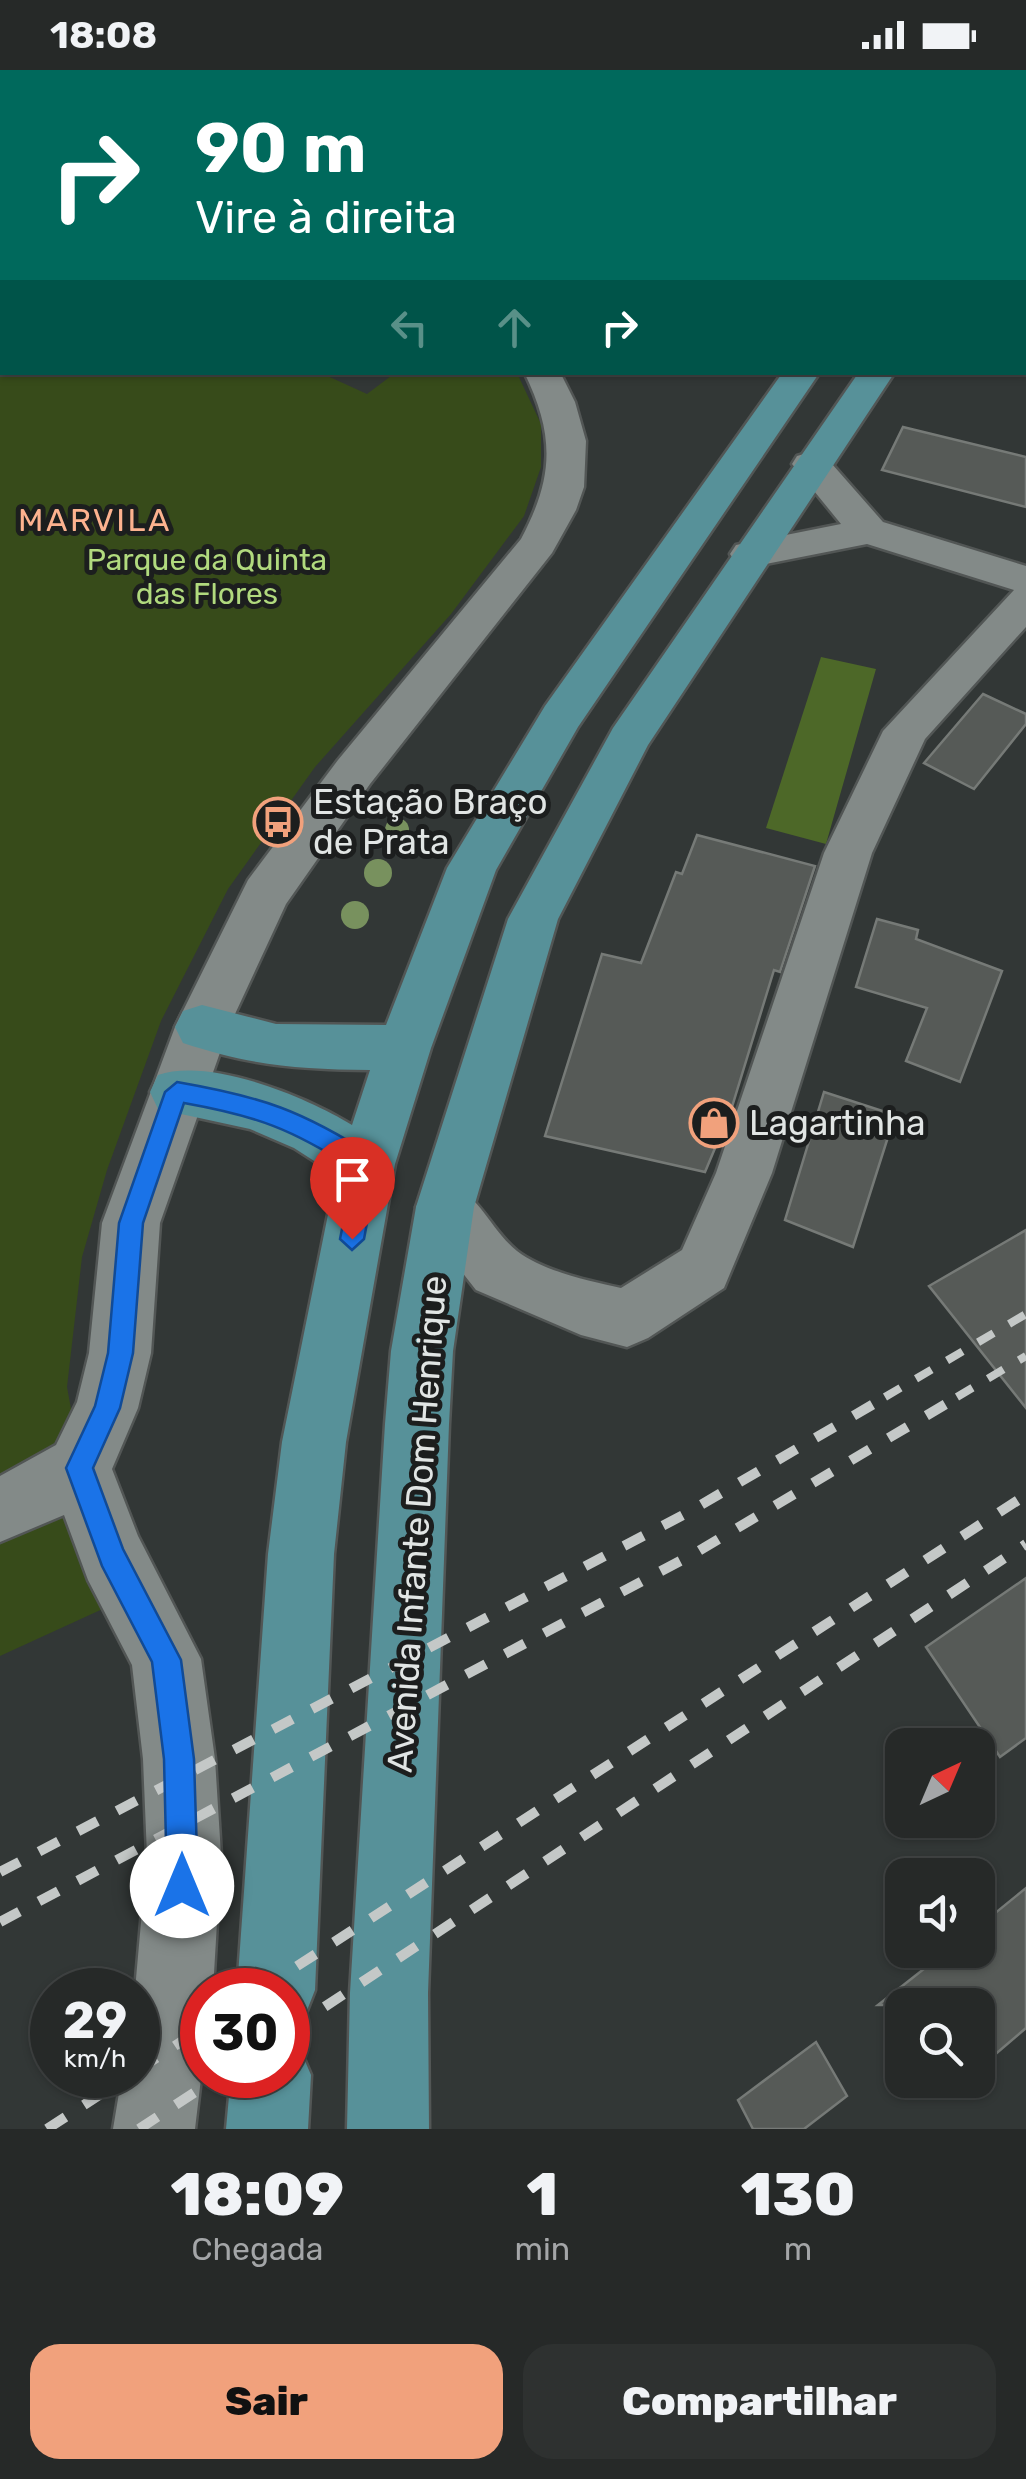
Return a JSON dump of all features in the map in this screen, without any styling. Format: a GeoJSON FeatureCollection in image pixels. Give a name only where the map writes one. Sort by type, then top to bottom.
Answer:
{"type":"FeatureCollection","features":[{"type":"Feature","properties":{"kind":"main road"},"geometry":{"type":"LineString","coordinates":[[277,1968],[308,1489],[322,1389],[367,1164],[404,1048],[472,868],[562,717],[800,375]]}},
{"type":"Feature","properties":{"kind":"main road","name":"Avenida Infante Dom Henrique"},"geometry":{"type":"LineString","coordinates":[[388,2129],[412,1492],[422,1351],[444,1207],[533,918],[629,740],[750,554],[875,375]]}},
{"type":"Feature","properties":{"kind":"main road"},"geometry":{"type":"LineString","coordinates":[[202,1027],[276,1046],[404,1048]]}},
{"type":"Feature","properties":{"kind":"main road"},"geometry":{"type":"LineString","coordinates":[[177,1092],[256,1106],[314,1130],[367,1164]]}},
{"type":"Feature","properties":{"kind":"main road"},"geometry":{"type":"LineString","coordinates":[[268,2129],[270,2098]]}},
{"type":"Feature","properties":{"kind":"street"},"geometry":{"type":"LineString","coordinates":[[0,1509],[33,1497],[79,1468],[107,1408],[120,1353],[131,1223],[202,1027],[266,894],[550,524],[564,487],[568,455],[564,421],[543,375]]}},
{"type":"Feature","properties":{"kind":"street"},"geometry":{"type":"LineString","coordinates":[[811,464],[869,531]]}},
{"type":"Feature","properties":{"kind":"street"},"geometry":{"type":"LineString","coordinates":[[750,554],[869,531],[1026,580]]}},
{"type":"Feature","properties":{"kind":"street"},"geometry":{"type":"LineString","coordinates":[[444,1207],[497,1271],[580,1307],[627,1318],[703,1269],[744,1174],[848,853],[906,731],[1026,601]]}},
{"type":"Feature","properties":{"kind":"street"},"geometry":{"type":"LineString","coordinates":[[79,1468],[112,1556],[166,1660],[179,1759],[184,1856],[180,1947],[154,2129]]}},
{"type":"Feature","properties":{"kind":"green space","name":"Parque da Quinta das Flores"},"geometry":{"type":"Polygon","coordinates":[[[0,375],[325,375],[367,394],[392,375],[518,375],[541,424],[541,467],[524,516],[451,614],[315,767],[228,889],[161,1021],[107,1170],[82,1257],[67,1387],[107,1607],[0,1656],[0,375]]]}},
{"type":"Feature","properties":{"kind":"green space"},"geometry":{"type":"Polygon","coordinates":[[[821,657],[876,669],[826,844],[766,828],[821,657]]]}},
{"type":"Feature","properties":{"kind":"building"},"geometry":{"type":"Polygon","coordinates":[[[903,427],[1026,457],[1026,507],[882,470],[903,427]]]}},
{"type":"Feature","properties":{"kind":"building"},"geometry":{"type":"Polygon","coordinates":[[[983,694],[1026,714],[1026,724],[974,789],[924,763],[983,694]]]}},
{"type":"Feature","properties":{"kind":"building"},"geometry":{"type":"Polygon","coordinates":[[[697,835],[815,866],[780,972],[774,970],[731,1110],[705,1172],[545,1136],[602,954],[641,963],[676,872],[682,874],[697,835]]]}},
{"type":"Feature","properties":{"kind":"building"},"geometry":{"type":"Polygon","coordinates":[[[877,919],[918,930],[916,939],[1002,971],[960,1082],[906,1061],[927,1008],[856,987],[877,919]]]}},
{"type":"Feature","properties":{"kind":"building"},"geometry":{"type":"Polygon","coordinates":[[[824,1092],[895,1115],[853,1247],[785,1220],[824,1092]]]}},
{"type":"Feature","properties":{"kind":"building"},"geometry":{"type":"Polygon","coordinates":[[[1026,1230],[1026,1408],[929,1286],[1026,1230]]]}},
{"type":"Feature","properties":{"kind":"building"},"geometry":{"type":"Polygon","coordinates":[[[1026,1578],[1026,1738],[1000,1757],[995,1750],[995,1728],[980,1728],[926,1647],[1026,1578]]]}},
{"type":"Feature","properties":{"kind":"building"},"geometry":{"type":"Polygon","coordinates":[[[1026,1888],[1026,2028],[995,2054],[995,1988],[900,1988],[925,1968],[995,1968],[995,1913],[1026,1888]]]}},
{"type":"Feature","properties":{"kind":"building"},"geometry":{"type":"Polygon","coordinates":[[[816,2042],[847,2096],[804,2129],[753,2129],[738,2100],[816,2042]]]}},
{"type":"Feature","properties":{"kind":"railway"},"geometry":{"type":"LineString","coordinates":[[885,1397],[1026,1314]]}},
{"type":"Feature","properties":{"kind":"railway"},"geometry":{"type":"LineString","coordinates":[[957,1397],[1026,1356]]}},
{"type":"Feature","properties":{"kind":"railway"},"geometry":{"type":"LineString","coordinates":[[0,1872],[687,1513],[889,1395]]}},
{"type":"Feature","properties":{"kind":"railway"},"geometry":{"type":"LineString","coordinates":[[0,1922],[697,1552],[961,1395]]}},
{"type":"Feature","properties":{"kind":"railway"},"geometry":{"type":"LineString","coordinates":[[294,1968],[1026,1495]]}},
{"type":"Feature","properties":{"kind":"railway"},"geometry":{"type":"LineString","coordinates":[[310,2016],[1026,1544]]}},
{"type":"Feature","properties":{"kind":"railway"},"geometry":{"type":"LineString","coordinates":[[160,2056],[180,2042]]}},
{"type":"Feature","properties":{"kind":"railway"},"geometry":{"type":"LineString","coordinates":[[47,2129],[95,2098]]}},
{"type":"Feature","properties":{"kind":"railway"},"geometry":{"type":"LineString","coordinates":[[139,2129],[186,2098]]}},
{"type":"Feature","properties":{"kind":"place","name":"Estação Braço de Prata"},"geometry":{"type":"Point","coordinates":[278,822]}},
{"type":"Feature","properties":{"kind":"place","name":"Lagartinha"},"geometry":{"type":"Point","coordinates":[714,1123]}},
{"type":"Feature","properties":{"kind":"district","name":"MARVILA"},"geometry":{"type":"Point","coordinates":[95,520]}},
{"type":"Feature","properties":{"kind":"route"},"geometry":{"type":"LineString","coordinates":[[182,1886],[179,1759],[166,1660],[112,1556],[79,1468],[107,1408],[120,1353],[131,1223],[177,1092],[256,1106],[314,1130],[367,1164],[352,1239]]}}]}
